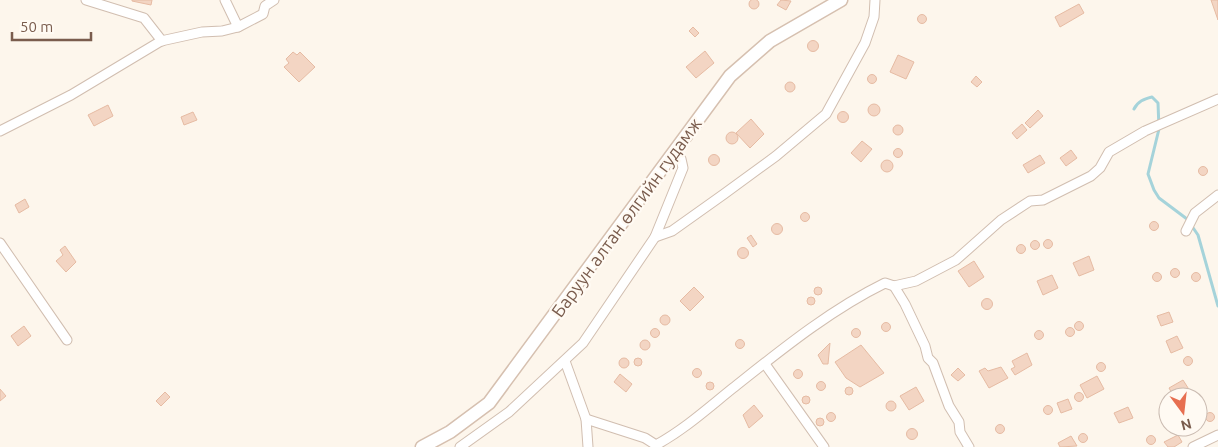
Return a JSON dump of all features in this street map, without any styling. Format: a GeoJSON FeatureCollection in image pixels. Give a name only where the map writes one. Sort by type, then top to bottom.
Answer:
{"type":"FeatureCollection","features":[{"type":"Feature","properties":{"kind":"main road","name":"Баруун алтан өлгийн гудамж"},"geometry":{"type":"LineString","coordinates":[[422,447],[450,432],[489,403],[730,76],[770,41],[841,0]]}},
{"type":"Feature","properties":{"kind":"street"},"geometry":{"type":"LineString","coordinates":[[86,0],[144,18],[162,41]]}},
{"type":"Feature","properties":{"kind":"street"},"geometry":{"type":"LineString","coordinates":[[225,0],[238,26]]}},
{"type":"Feature","properties":{"kind":"street"},"geometry":{"type":"LineString","coordinates":[[0,130],[72,95],[162,41],[238,26],[263,14],[265,6],[274,0]]}},
{"type":"Feature","properties":{"kind":"street"},"geometry":{"type":"LineString","coordinates":[[655,237],[672,231],[724,194],[776,156],[826,114],[865,43],[874,17],[875,0]]}},
{"type":"Feature","properties":{"kind":"street"},"geometry":{"type":"LineString","coordinates":[[586,419],[646,438],[658,446],[846,304],[885,283],[894,286],[916,281],[956,260],[1001,220],[1030,201],[1043,200],[1092,176],[1100,168],[1109,152],[1145,131],[1218,99]]}},
{"type":"Feature","properties":{"kind":"street"},"geometry":{"type":"LineString","coordinates":[[460,447],[509,412],[583,343],[655,237],[683,168],[682,159],[675,150]]}},
{"type":"Feature","properties":{"kind":"street"},"geometry":{"type":"LineString","coordinates":[[1186,231],[1195,213],[1218,195]]}},
{"type":"Feature","properties":{"kind":"street"},"geometry":{"type":"LineString","coordinates":[[0,243],[43,308],[68,340]]}},
{"type":"Feature","properties":{"kind":"street"},"geometry":{"type":"LineString","coordinates":[[894,286],[925,346],[928,358],[933,363],[949,406],[959,422],[960,432],[970,447]]}},
{"type":"Feature","properties":{"kind":"street"},"geometry":{"type":"LineString","coordinates":[[565,361],[586,419],[588,447]]}},
{"type":"Feature","properties":{"kind":"street"},"geometry":{"type":"LineString","coordinates":[[765,364],[824,447]]}},
{"type":"Feature","properties":{"kind":"street"},"geometry":{"type":"LineString","coordinates":[[1193,447],[1218,435]]}},
{"type":"Feature","properties":{"kind":"building"},"geometry":{"type":"Polygon","coordinates":[[[752,-1],[756,-1],[759,4],[758,8],[752,9],[749,6],[749,2],[752,-1]]]}},
{"type":"Feature","properties":{"kind":"building"},"geometry":{"type":"Polygon","coordinates":[[[132,0],[152,0],[151,5],[132,1],[132,0]]]}},
{"type":"Feature","properties":{"kind":"building"},"geometry":{"type":"Polygon","coordinates":[[[781,0],[791,1],[786,10],[777,5],[781,0]]]}},
{"type":"Feature","properties":{"kind":"building"},"geometry":{"type":"Polygon","coordinates":[[[1211,0],[1218,0],[1218,20],[1211,0]]]}},
{"type":"Feature","properties":{"kind":"building"},"geometry":{"type":"Polygon","coordinates":[[[1079,4],[1084,13],[1060,27],[1055,17],[1079,4]]]}},
{"type":"Feature","properties":{"kind":"building"},"geometry":{"type":"Polygon","coordinates":[[[922,15],[926,19],[922,23],[918,19],[922,15]]]}},
{"type":"Feature","properties":{"kind":"building"},"geometry":{"type":"Polygon","coordinates":[[[693,27],[699,33],[695,37],[689,31],[693,27]]]}},
{"type":"Feature","properties":{"kind":"building"},"geometry":{"type":"Polygon","coordinates":[[[813,40],[819,46],[813,52],[807,46],[813,40]]]}},
{"type":"Feature","properties":{"kind":"building"},"geometry":{"type":"Polygon","coordinates":[[[705,51],[714,63],[696,78],[686,67],[705,51]]]}},
{"type":"Feature","properties":{"kind":"building"},"geometry":{"type":"Polygon","coordinates":[[[293,52],[297,55],[300,52],[315,67],[299,82],[284,67],[289,63],[286,59],[293,52]]]}},
{"type":"Feature","properties":{"kind":"building"},"geometry":{"type":"Polygon","coordinates":[[[898,55],[914,62],[906,79],[890,72],[898,55]]]}},
{"type":"Feature","properties":{"kind":"building"},"geometry":{"type":"Polygon","coordinates":[[[872,74],[877,79],[872,84],[867,79],[872,74]]]}},
{"type":"Feature","properties":{"kind":"building"},"geometry":{"type":"Polygon","coordinates":[[[976,76],[982,82],[977,87],[971,82],[976,76]]]}},
{"type":"Feature","properties":{"kind":"building"},"geometry":{"type":"Polygon","coordinates":[[[788,82],[792,82],[795,87],[792,92],[788,92],[785,89],[785,85],[788,82]]]}},
{"type":"Feature","properties":{"kind":"building"},"geometry":{"type":"Polygon","coordinates":[[[872,104],[876,104],[880,110],[876,116],[872,116],[868,112],[868,108],[872,104]]]}},
{"type":"Feature","properties":{"kind":"building"},"geometry":{"type":"Polygon","coordinates":[[[108,105],[113,116],[94,126],[88,115],[108,105]]]}},
{"type":"Feature","properties":{"kind":"building"},"geometry":{"type":"Polygon","coordinates":[[[1038,110],[1043,116],[1030,128],[1025,123],[1038,110]]]}},
{"type":"Feature","properties":{"kind":"building"},"geometry":{"type":"Polygon","coordinates":[[[193,112],[197,120],[184,125],[181,117],[193,112]]]}},
{"type":"Feature","properties":{"kind":"building"},"geometry":{"type":"Polygon","coordinates":[[[841,112],[845,112],[848,117],[847,121],[841,122],[838,119],[838,115],[841,112]]]}},
{"type":"Feature","properties":{"kind":"building"},"geometry":{"type":"Polygon","coordinates":[[[751,119],[764,134],[750,148],[736,133],[751,119]]]}},
{"type":"Feature","properties":{"kind":"building"},"geometry":{"type":"Polygon","coordinates":[[[1022,124],[1027,130],[1017,139],[1012,133],[1022,124]]]}},
{"type":"Feature","properties":{"kind":"building"},"geometry":{"type":"Polygon","coordinates":[[[896,125],[900,125],[903,130],[902,134],[896,135],[893,132],[893,128],[896,125]]]}},
{"type":"Feature","properties":{"kind":"building"},"geometry":{"type":"Polygon","coordinates":[[[732,132],[738,138],[732,144],[726,138],[732,132]]]}},
{"type":"Feature","properties":{"kind":"building"},"geometry":{"type":"Polygon","coordinates":[[[862,141],[872,149],[861,162],[851,153],[862,141]]]}},
{"type":"Feature","properties":{"kind":"building"},"geometry":{"type":"Polygon","coordinates":[[[898,148],[903,153],[898,158],[893,153],[898,148]]]}},
{"type":"Feature","properties":{"kind":"building"},"geometry":{"type":"Polygon","coordinates":[[[1071,150],[1077,158],[1066,166],[1060,158],[1071,150]]]}},
{"type":"Feature","properties":{"kind":"building"},"geometry":{"type":"Polygon","coordinates":[[[712,155],[716,155],[719,160],[718,164],[712,165],[709,162],[709,158],[712,155]]]}},
{"type":"Feature","properties":{"kind":"building"},"geometry":{"type":"Polygon","coordinates":[[[1040,155],[1045,163],[1028,173],[1023,165],[1040,155]]]}},
{"type":"Feature","properties":{"kind":"building"},"geometry":{"type":"Polygon","coordinates":[[[887,160],[893,166],[887,172],[881,166],[887,160]]]}},
{"type":"Feature","properties":{"kind":"building"},"geometry":{"type":"Polygon","coordinates":[[[1203,167],[1207,171],[1203,175],[1199,171],[1203,167]]]}},
{"type":"Feature","properties":{"kind":"building"},"geometry":{"type":"Polygon","coordinates":[[[25,199],[29,207],[19,213],[15,205],[25,199]]]}},
{"type":"Feature","properties":{"kind":"building"},"geometry":{"type":"Polygon","coordinates":[[[805,212],[810,217],[805,222],[800,217],[805,212]]]}},
{"type":"Feature","properties":{"kind":"building"},"geometry":{"type":"Polygon","coordinates":[[[1154,222],[1158,226],[1154,230],[1150,226],[1154,222]]]}},
{"type":"Feature","properties":{"kind":"building"},"geometry":{"type":"Polygon","coordinates":[[[777,223],[783,229],[777,235],[771,229],[777,223]]]}},
{"type":"Feature","properties":{"kind":"building"},"geometry":{"type":"Polygon","coordinates":[[[751,235],[757,244],[753,247],[747,238],[751,235]]]}},
{"type":"Feature","properties":{"kind":"building"},"geometry":{"type":"Polygon","coordinates":[[[1048,240],[1052,244],[1048,248],[1044,244],[1048,240]]]}},
{"type":"Feature","properties":{"kind":"building"},"geometry":{"type":"Polygon","coordinates":[[[1035,241],[1039,245],[1035,249],[1031,245],[1035,241]]]}},
{"type":"Feature","properties":{"kind":"building"},"geometry":{"type":"Polygon","coordinates":[[[1021,245],[1025,249],[1021,253],[1017,249],[1021,245]]]}},
{"type":"Feature","properties":{"kind":"building"},"geometry":{"type":"Polygon","coordinates":[[[65,246],[76,262],[66,272],[56,261],[63,255],[60,250],[65,246]]]}},
{"type":"Feature","properties":{"kind":"building"},"geometry":{"type":"Polygon","coordinates":[[[741,248],[745,248],[748,253],[747,257],[741,258],[738,255],[738,251],[741,248]]]}},
{"type":"Feature","properties":{"kind":"building"},"geometry":{"type":"Polygon","coordinates":[[[1089,256],[1094,270],[1079,276],[1073,263],[1089,256]]]}},
{"type":"Feature","properties":{"kind":"building"},"geometry":{"type":"Polygon","coordinates":[[[974,261],[984,277],[969,287],[958,271],[974,261]]]}},
{"type":"Feature","properties":{"kind":"building"},"geometry":{"type":"Polygon","coordinates":[[[1175,269],[1179,273],[1175,277],[1171,273],[1175,269]]]}},
{"type":"Feature","properties":{"kind":"building"},"geometry":{"type":"Polygon","coordinates":[[[1157,273],[1161,277],[1157,281],[1153,277],[1157,273]]]}},
{"type":"Feature","properties":{"kind":"building"},"geometry":{"type":"Polygon","coordinates":[[[1196,273],[1200,277],[1196,281],[1192,277],[1196,273]]]}},
{"type":"Feature","properties":{"kind":"building"},"geometry":{"type":"Polygon","coordinates":[[[1052,275],[1058,288],[1043,295],[1037,281],[1052,275]]]}},
{"type":"Feature","properties":{"kind":"building"},"geometry":{"type":"Polygon","coordinates":[[[694,287],[704,297],[690,311],[680,301],[694,287]]]}},
{"type":"Feature","properties":{"kind":"building"},"geometry":{"type":"Polygon","coordinates":[[[818,287],[822,291],[818,295],[814,291],[818,287]]]}},
{"type":"Feature","properties":{"kind":"building"},"geometry":{"type":"Polygon","coordinates":[[[811,297],[815,301],[811,305],[807,301],[811,297]]]}},
{"type":"Feature","properties":{"kind":"building"},"geometry":{"type":"Polygon","coordinates":[[[987,298],[993,304],[987,310],[981,304],[987,298]]]}},
{"type":"Feature","properties":{"kind":"building"},"geometry":{"type":"Polygon","coordinates":[[[1169,312],[1173,322],[1161,326],[1157,316],[1169,312]]]}},
{"type":"Feature","properties":{"kind":"building"},"geometry":{"type":"Polygon","coordinates":[[[665,315],[670,320],[665,325],[660,320],[665,315]]]}},
{"type":"Feature","properties":{"kind":"building"},"geometry":{"type":"Polygon","coordinates":[[[886,322],[891,327],[886,332],[881,327],[886,322]]]}},
{"type":"Feature","properties":{"kind":"building"},"geometry":{"type":"Polygon","coordinates":[[[1079,322],[1083,326],[1079,330],[1075,326],[1079,322]]]}},
{"type":"Feature","properties":{"kind":"building"},"geometry":{"type":"Polygon","coordinates":[[[24,326],[31,336],[18,346],[11,336],[24,326]]]}},
{"type":"Feature","properties":{"kind":"building"},"geometry":{"type":"Polygon","coordinates":[[[856,328],[861,333],[856,338],[851,333],[856,328]]]}},
{"type":"Feature","properties":{"kind":"building"},"geometry":{"type":"Polygon","coordinates":[[[1070,328],[1074,332],[1070,336],[1066,332],[1070,328]]]}},
{"type":"Feature","properties":{"kind":"building"},"geometry":{"type":"Polygon","coordinates":[[[655,329],[659,333],[655,337],[651,333],[655,329]]]}},
{"type":"Feature","properties":{"kind":"building"},"geometry":{"type":"Polygon","coordinates":[[[1039,331],[1043,335],[1039,339],[1035,335],[1039,331]]]}},
{"type":"Feature","properties":{"kind":"building"},"geometry":{"type":"Polygon","coordinates":[[[1177,336],[1183,348],[1171,353],[1166,341],[1177,336]]]}},
{"type":"Feature","properties":{"kind":"building"},"geometry":{"type":"Polygon","coordinates":[[[740,339],[745,344],[740,349],[735,344],[740,339]]]}},
{"type":"Feature","properties":{"kind":"building"},"geometry":{"type":"Polygon","coordinates":[[[645,340],[650,345],[645,350],[640,345],[645,340]]]}},
{"type":"Feature","properties":{"kind":"building"},"geometry":{"type":"Polygon","coordinates":[[[830,343],[828,364],[823,364],[818,355],[830,343]]]}},
{"type":"Feature","properties":{"kind":"building"},"geometry":{"type":"Polygon","coordinates":[[[861,345],[884,373],[860,387],[846,378],[835,362],[861,345]]]}},
{"type":"Feature","properties":{"kind":"building"},"geometry":{"type":"Polygon","coordinates":[[[1027,353],[1032,365],[1015,375],[1011,369],[1015,367],[1012,361],[1027,353]]]}},
{"type":"Feature","properties":{"kind":"building"},"geometry":{"type":"Polygon","coordinates":[[[1188,357],[1192,361],[1188,365],[1184,361],[1188,357]]]}},
{"type":"Feature","properties":{"kind":"building"},"geometry":{"type":"Polygon","coordinates":[[[622,358],[626,358],[629,363],[628,367],[622,368],[619,365],[619,361],[622,358]]]}},
{"type":"Feature","properties":{"kind":"building"},"geometry":{"type":"Polygon","coordinates":[[[638,358],[642,362],[638,366],[634,362],[638,358]]]}},
{"type":"Feature","properties":{"kind":"building"},"geometry":{"type":"Polygon","coordinates":[[[1101,363],[1105,367],[1101,371],[1097,367],[1101,363]]]}},
{"type":"Feature","properties":{"kind":"building"},"geometry":{"type":"Polygon","coordinates":[[[1001,367],[1008,378],[989,388],[979,371],[985,368],[988,371],[1001,367]]]}},
{"type":"Feature","properties":{"kind":"building"},"geometry":{"type":"Polygon","coordinates":[[[697,368],[702,373],[697,378],[692,373],[697,368]]]}},
{"type":"Feature","properties":{"kind":"building"},"geometry":{"type":"Polygon","coordinates":[[[958,368],[965,375],[958,381],[951,375],[958,368]]]}},
{"type":"Feature","properties":{"kind":"building"},"geometry":{"type":"Polygon","coordinates":[[[798,370],[802,374],[798,378],[794,374],[798,370]]]}},
{"type":"Feature","properties":{"kind":"building"},"geometry":{"type":"Polygon","coordinates":[[[620,374],[632,384],[626,392],[614,382],[620,374]]]}},
{"type":"Feature","properties":{"kind":"building"},"geometry":{"type":"Polygon","coordinates":[[[1097,376],[1104,389],[1087,398],[1080,385],[1097,376]]]}},
{"type":"Feature","properties":{"kind":"building"},"geometry":{"type":"Polygon","coordinates":[[[1183,380],[1187,387],[1171,387],[1183,380]]]}},
{"type":"Feature","properties":{"kind":"building"},"geometry":{"type":"Polygon","coordinates":[[[821,381],[826,386],[821,391],[816,386],[821,381]]]}},
{"type":"Feature","properties":{"kind":"building"},"geometry":{"type":"Polygon","coordinates":[[[710,382],[714,386],[710,390],[706,386],[710,382]]]}},
{"type":"Feature","properties":{"kind":"building"},"geometry":{"type":"Polygon","coordinates":[[[849,387],[853,391],[849,395],[845,391],[849,387]]]}},
{"type":"Feature","properties":{"kind":"building"},"geometry":{"type":"Polygon","coordinates":[[[916,387],[924,401],[909,410],[900,396],[916,387]]]}},
{"type":"Feature","properties":{"kind":"building"},"geometry":{"type":"Polygon","coordinates":[[[0,389],[6,396],[0,401],[0,389]]]}},
{"type":"Feature","properties":{"kind":"building"},"geometry":{"type":"Polygon","coordinates":[[[165,392],[170,397],[161,406],[156,401],[165,392]]]}},
{"type":"Feature","properties":{"kind":"building"},"geometry":{"type":"Polygon","coordinates":[[[1079,393],[1083,397],[1079,401],[1075,397],[1079,393]]]}},
{"type":"Feature","properties":{"kind":"building"},"geometry":{"type":"Polygon","coordinates":[[[806,396],[810,400],[806,404],[802,400],[806,396]]]}},
{"type":"Feature","properties":{"kind":"building"},"geometry":{"type":"Polygon","coordinates":[[[1068,399],[1072,409],[1061,413],[1057,403],[1068,399]]]}},
{"type":"Feature","properties":{"kind":"building"},"geometry":{"type":"Polygon","coordinates":[[[891,401],[896,406],[891,411],[886,406],[891,401]]]}},
{"type":"Feature","properties":{"kind":"building"},"geometry":{"type":"Polygon","coordinates":[[[754,405],[763,416],[749,428],[743,415],[754,405]]]}},
{"type":"Feature","properties":{"kind":"building"},"geometry":{"type":"Polygon","coordinates":[[[1048,406],[1052,410],[1048,414],[1044,410],[1048,406]]]}},
{"type":"Feature","properties":{"kind":"building"},"geometry":{"type":"Polygon","coordinates":[[[1128,407],[1133,418],[1119,423],[1114,413],[1128,407]]]}},
{"type":"Feature","properties":{"kind":"building"},"geometry":{"type":"Polygon","coordinates":[[[831,412],[836,417],[831,422],[826,417],[831,412]]]}},
{"type":"Feature","properties":{"kind":"building"},"geometry":{"type":"Polygon","coordinates":[[[1208,414],[1213,414],[1213,420],[1208,420],[1208,414]]]}},
{"type":"Feature","properties":{"kind":"building"},"geometry":{"type":"Polygon","coordinates":[[[820,418],[824,422],[820,426],[816,422],[820,418]]]}},
{"type":"Feature","properties":{"kind":"building"},"geometry":{"type":"Polygon","coordinates":[[[1000,424],[1005,429],[1000,434],[995,429],[1000,424]]]}},
{"type":"Feature","properties":{"kind":"building"},"geometry":{"type":"Polygon","coordinates":[[[910,429],[914,429],[917,434],[916,438],[910,439],[907,436],[907,432],[910,429]]]}},
{"type":"Feature","properties":{"kind":"building"},"geometry":{"type":"Polygon","coordinates":[[[1083,434],[1087,438],[1083,442],[1079,438],[1083,434]]]}},
{"type":"Feature","properties":{"kind":"building"},"geometry":{"type":"Polygon","coordinates":[[[1071,436],[1077,446],[1060,447],[1058,443],[1071,436]]]}},
{"type":"Feature","properties":{"kind":"building"},"geometry":{"type":"Polygon","coordinates":[[[1151,436],[1155,440],[1151,444],[1147,440],[1151,436]]]}},
{"type":"Feature","properties":{"kind":"building"},"geometry":{"type":"Polygon","coordinates":[[[1174,437],[1179,437],[1182,442],[1174,447],[1168,447],[1164,442],[1174,437]]]}},
{"type":"Feature","properties":{"kind":"waterway"},"geometry":{"type":"LineString","coordinates":[[1134,109],[1137,104],[1152,97],[1158,103],[1159,129],[1148,174],[1159,198],[1187,219],[1198,235],[1218,306]]}}]}
